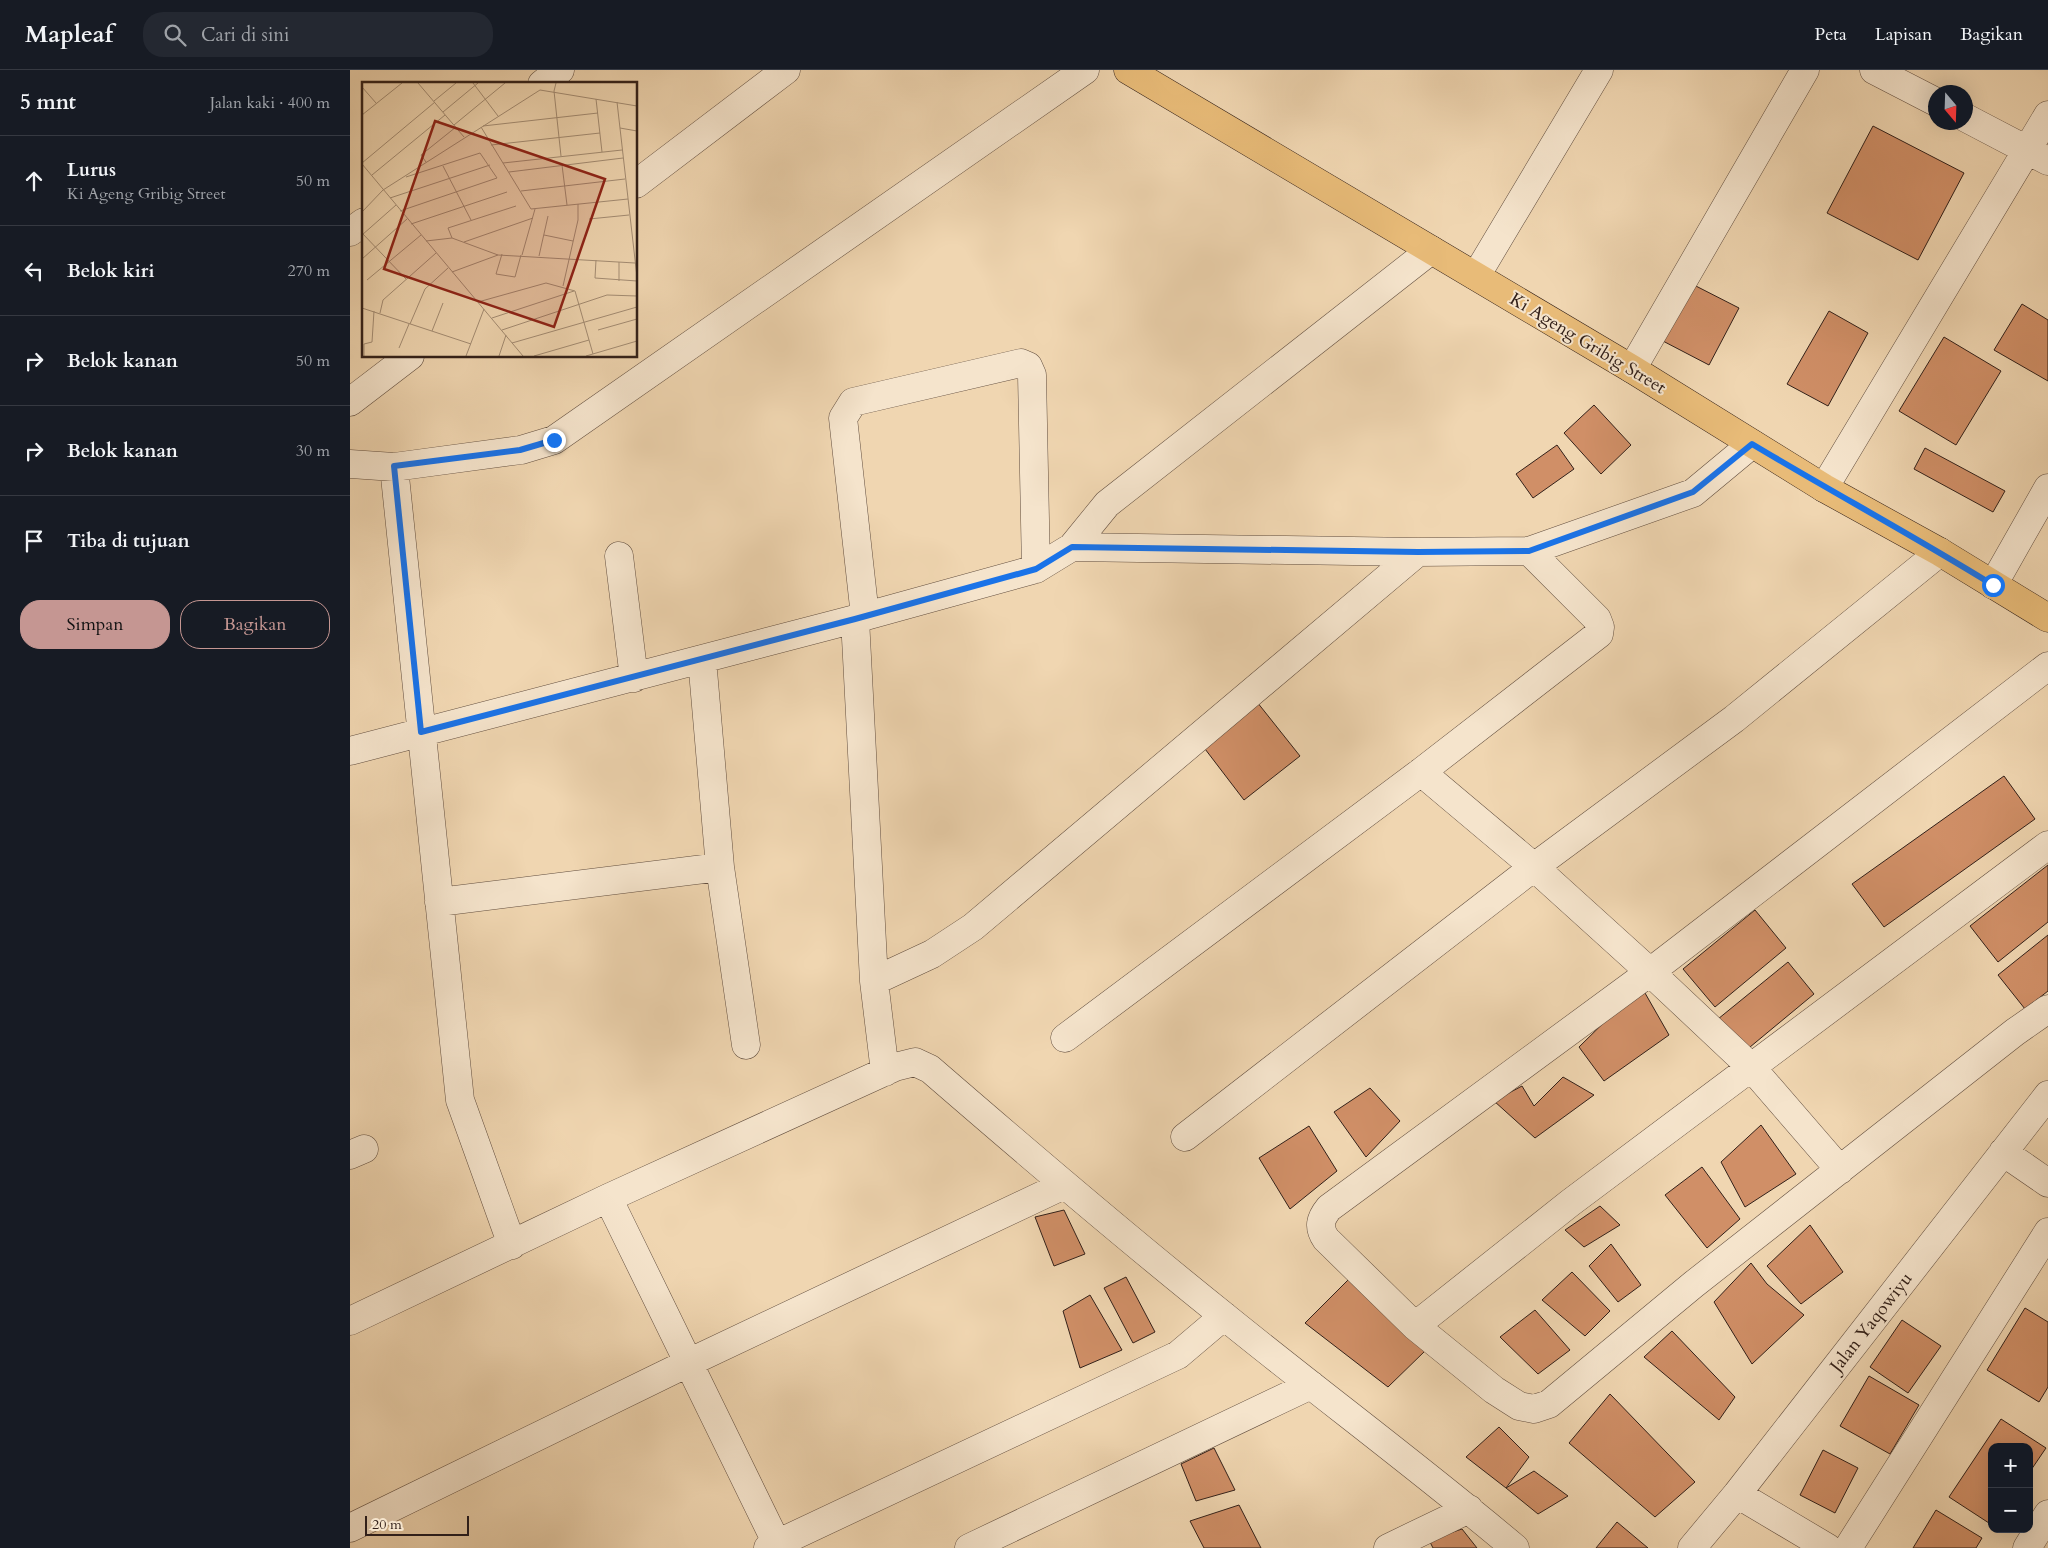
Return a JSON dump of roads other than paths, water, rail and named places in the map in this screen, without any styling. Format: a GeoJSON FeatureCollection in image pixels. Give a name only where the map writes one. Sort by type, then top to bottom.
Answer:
{"type":"FeatureCollection","features":[{"type":"Feature","properties":{"kind":"main road","name":"Ki Ageng Gribig Street"},"geometry":{"type":"LineString","coordinates":[[1128,70],[1632,369],[1824,488],[1940,552],[2048,618]]}},
{"type":"Feature","properties":{"kind":"street"},"geometry":{"type":"LineString","coordinates":[[545,82],[560,70]]}},
{"type":"Feature","properties":{"kind":"street"},"geometry":{"type":"LineString","coordinates":[[638,182],[786,70]]}},
{"type":"Feature","properties":{"kind":"street"},"geometry":{"type":"LineString","coordinates":[[350,464],[394,466],[520,450],[554,440],[1085,70]]}},
{"type":"Feature","properties":{"kind":"street"},"geometry":{"type":"LineString","coordinates":[[1476,276],[1599,70]]}},
{"type":"Feature","properties":{"kind":"street"},"geometry":{"type":"LineString","coordinates":[[1632,369],[1805,70]]}},
{"type":"Feature","properties":{"kind":"street"},"geometry":{"type":"LineString","coordinates":[[1874,70],[1928,98]]}},
{"type":"Feature","properties":{"kind":"street"},"geometry":{"type":"LineString","coordinates":[[1824,488],[2037,156],[2048,115]]}},
{"type":"Feature","properties":{"kind":"street"},"geometry":{"type":"LineString","coordinates":[[1973,122],[2037,156]]}},
{"type":"Feature","properties":{"kind":"street"},"geometry":{"type":"LineString","coordinates":[[350,232],[362,223]]}},
{"type":"Feature","properties":{"kind":"street"},"geometry":{"type":"LineString","coordinates":[[350,751],[634,678],[1036,569],[1072,547],[1107,504],[1431,250]]}},
{"type":"Feature","properties":{"kind":"street"},"geometry":{"type":"LineString","coordinates":[[350,402],[407,358]]}},
{"type":"Feature","properties":{"kind":"street"},"geometry":{"type":"LineString","coordinates":[[885,1072],[874,981],[860,618],[843,418],[853,402],[1021,363],[1028,366],[1032,375],[1036,569]]}},
{"type":"Feature","properties":{"kind":"street"},"geometry":{"type":"LineString","coordinates":[[1072,547],[1418,552],[1529,551],[1693,492],[1752,444]]}},
{"type":"Feature","properties":{"kind":"street"},"geometry":{"type":"LineString","coordinates":[[394,466],[460,1100],[512,1245]]}},
{"type":"Feature","properties":{"kind":"street"},"geometry":{"type":"LineString","coordinates":[[1993,585],[2048,488]]}},
{"type":"Feature","properties":{"kind":"street"},"geometry":{"type":"LineString","coordinates":[[1065,1038],[1421,772],[1599,634],[1600,627],[1597,619],[1529,551]]}},
{"type":"Feature","properties":{"kind":"street"},"geometry":{"type":"LineString","coordinates":[[874,981],[932,954],[973,927],[1418,552]]}},
{"type":"Feature","properties":{"kind":"street"},"geometry":{"type":"LineString","coordinates":[[1185,1137],[1534,867],[1734,719],[1940,552]]}},
{"type":"Feature","properties":{"kind":"street"},"geometry":{"type":"LineString","coordinates":[[618,556],[634,678]]}},
{"type":"Feature","properties":{"kind":"street"},"geometry":{"type":"LineString","coordinates":[[702,659],[720,867],[746,1045]]}},
{"type":"Feature","properties":{"kind":"street"},"geometry":{"type":"LineString","coordinates":[[2048,666],[1650,972],[1329,1208],[1322,1216],[1322,1232],[1326,1239],[1415,1326],[1494,1390],[1519,1406],[1534,1409],[1549,1404],[1694,1284],[2015,1032],[2048,1009]]}},
{"type":"Feature","properties":{"kind":"street"},"geometry":{"type":"LineString","coordinates":[[1421,772],[1534,867],[1650,972],[1751,1068],[1840,1170]]}},
{"type":"Feature","properties":{"kind":"street"},"geometry":{"type":"LineString","coordinates":[[1415,1326],[1570,1203],[2048,845]]}},
{"type":"Feature","properties":{"kind":"street"},"geometry":{"type":"LineString","coordinates":[[439,902],[720,867]]}},
{"type":"Feature","properties":{"kind":"street"},"geometry":{"type":"LineString","coordinates":[[350,1321],[608,1198],[904,1063],[915,1062],[930,1069],[1064,1185],[1224,1316],[1469,1509],[1515,1548]]}},
{"type":"Feature","properties":{"kind":"street","name":"Jalan Yaqowiyu"},"geometry":{"type":"LineString","coordinates":[[1692,1548],[1737,1494],[2048,1095]]}},
{"type":"Feature","properties":{"kind":"street"},"geometry":{"type":"LineString","coordinates":[[2003,1152],[2048,1183]]}},
{"type":"Feature","properties":{"kind":"street"},"geometry":{"type":"LineString","coordinates":[[350,1528],[688,1363],[1064,1185]]}},
{"type":"Feature","properties":{"kind":"street"},"geometry":{"type":"LineString","coordinates":[[608,1198],[688,1363],[772,1546],[1178,1355],[1224,1316]]}},
{"type":"Feature","properties":{"kind":"street"},"geometry":{"type":"LineString","coordinates":[[1848,1548],[2048,1232]]}},
{"type":"Feature","properties":{"kind":"street"},"geometry":{"type":"LineString","coordinates":[[969,1548],[1311,1385]]}},
{"type":"Feature","properties":{"kind":"street"},"geometry":{"type":"LineString","coordinates":[[1737,1494],[1828,1548]]}},
{"type":"Feature","properties":{"kind":"street"},"geometry":{"type":"LineString","coordinates":[[1388,1548],[1469,1509]]}},
{"type":"Feature","properties":{"kind":"street"},"geometry":{"type":"LineString","coordinates":[[2027,1548],[2048,1514]]}}]}
